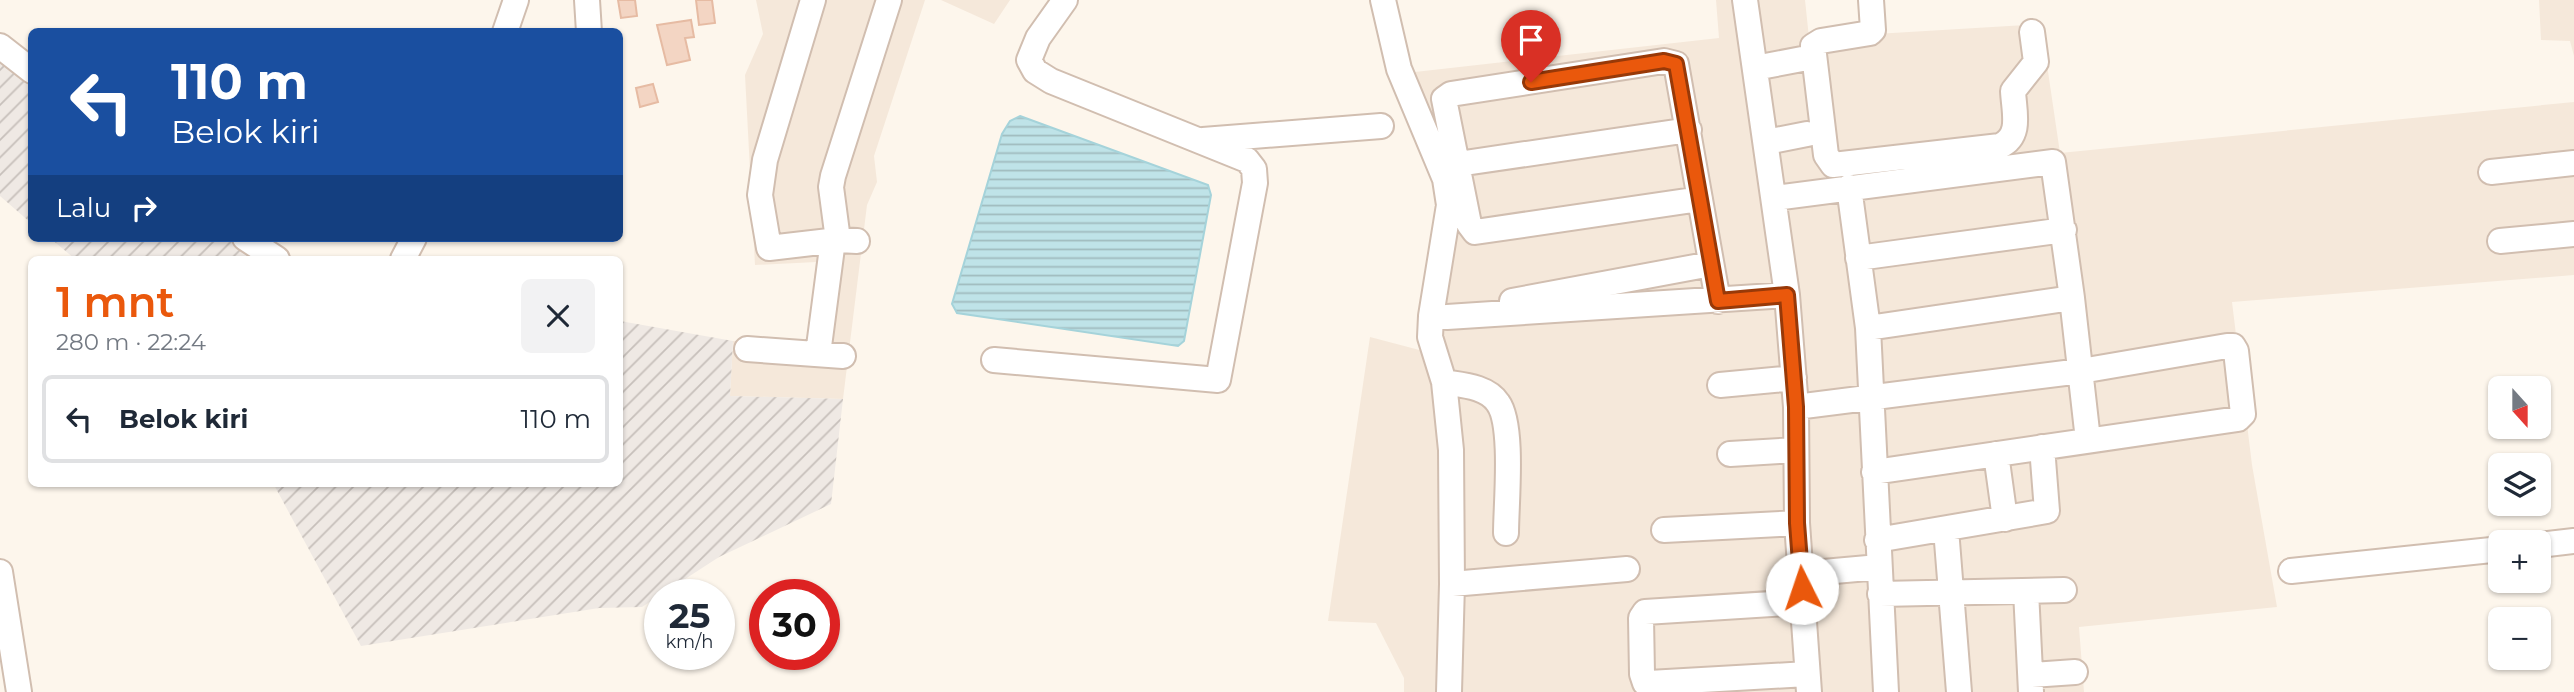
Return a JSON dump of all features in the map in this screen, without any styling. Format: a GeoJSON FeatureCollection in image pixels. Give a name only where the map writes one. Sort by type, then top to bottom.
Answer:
{"type":"FeatureCollection","features":[{"type":"Feature","properties":{"kind":"street"},"geometry":{"type":"LineString","coordinates":[[506,28],[516,0]]}},
{"type":"Feature","properties":{"kind":"street"},"geometry":{"type":"LineString","coordinates":[[587,0],[589,28]]}},
{"type":"Feature","properties":{"kind":"street"},"geometry":{"type":"LineString","coordinates":[[813,0],[765,160],[760,195],[769,248],[843,240]]}},
{"type":"Feature","properties":{"kind":"street"},"geometry":{"type":"LineString","coordinates":[[747,349],[831,355],[843,240],[831,187],[889,0]]}},
{"type":"Feature","properties":{"kind":"street"},"geometry":{"type":"LineString","coordinates":[[994,360],[1219,380],[1255,183],[1254,169],[1247,160],[1051,81],[1035,71],[1029,60],[1038,38],[1065,0]]}},
{"type":"Feature","properties":{"kind":"street"},"geometry":{"type":"LineString","coordinates":[[1383,0],[1399,69],[1446,179],[1449,205],[1430,337],[1444,382],[1451,450],[1452,584],[1449,692]]}},
{"type":"Feature","properties":{"kind":"street"},"geometry":{"type":"LineString","coordinates":[[1745,0],[1787,295],[1796,407],[1797,523],[1808,683],[1645,683],[1642,674],[1641,618],[1645,612],[1802,602]]}},
{"type":"Feature","properties":{"kind":"street"},"geometry":{"type":"LineString","coordinates":[[1871,0],[1873,30],[1870,33],[1821,41],[1813,46],[1826,155],[1833,165],[2000,146],[2008,142],[2015,133],[2013,91],[2036,62],[2032,32]]}},
{"type":"Feature","properties":{"kind":"street"},"geometry":{"type":"LineString","coordinates":[[0,46],[28,68]]}},
{"type":"Feature","properties":{"kind":"street"},"geometry":{"type":"LineString","coordinates":[[1755,68],[1802,59]]}},
{"type":"Feature","properties":{"kind":"street"},"geometry":{"type":"LineString","coordinates":[[1700,199],[1475,232],[1469,224],[1458,164],[1443,106],[1444,99],[1451,94],[1664,61],[1676,64],[1680,75],[1718,301]]}},
{"type":"Feature","properties":{"kind":"street"},"geometry":{"type":"LineString","coordinates":[[1199,141],[1381,125]]}},
{"type":"Feature","properties":{"kind":"street"},"geometry":{"type":"LineString","coordinates":[[1458,164],[1689,130]]}},
{"type":"Feature","properties":{"kind":"street"},"geometry":{"type":"LineString","coordinates":[[1766,142],[1807,134]]}},
{"type":"Feature","properties":{"kind":"street"},"geometry":{"type":"LineString","coordinates":[[1775,198],[2053,162],[2088,440]]}},
{"type":"Feature","properties":{"kind":"street"},"geometry":{"type":"LineString","coordinates":[[2491,172],[2574,163]]}},
{"type":"Feature","properties":{"kind":"street"},"geometry":{"type":"LineString","coordinates":[[1849,187],[1868,328],[1886,692]]}},
{"type":"Feature","properties":{"kind":"street"},"geometry":{"type":"LineString","coordinates":[[1858,258],[2063,230]]}},
{"type":"Feature","properties":{"kind":"street"},"geometry":{"type":"LineString","coordinates":[[2500,241],[2574,234]]}},
{"type":"Feature","properties":{"kind":"street"},"geometry":{"type":"LineString","coordinates":[[251,242],[272,256]]}},
{"type":"Feature","properties":{"kind":"street"},"geometry":{"type":"LineString","coordinates":[[1486,315],[1516,299],[1711,264]]}},
{"type":"Feature","properties":{"kind":"street"},"geometry":{"type":"LineString","coordinates":[[1447,317],[1787,295]]}},
{"type":"Feature","properties":{"kind":"street"},"geometry":{"type":"LineString","coordinates":[[1868,328],[2072,298]]}},
{"type":"Feature","properties":{"kind":"street"},"geometry":{"type":"LineString","coordinates":[[1796,407],[2081,371],[2233,346],[2243,414],[2238,419],[1874,472]]}},
{"type":"Feature","properties":{"kind":"street"},"geometry":{"type":"LineString","coordinates":[[1720,384],[1794,379]]}},
{"type":"Feature","properties":{"kind":"street"},"geometry":{"type":"LineString","coordinates":[[1444,382],[1488,393],[1499,403],[1507,454],[1506,533]]}},
{"type":"Feature","properties":{"kind":"street"},"geometry":{"type":"LineString","coordinates":[[1877,540],[2047,511],[2042,447]]}},
{"type":"Feature","properties":{"kind":"street"},"geometry":{"type":"LineString","coordinates":[[1730,454],[1796,450]]}},
{"type":"Feature","properties":{"kind":"street"},"geometry":{"type":"LineString","coordinates":[[1996,454],[2005,519]]}},
{"type":"Feature","properties":{"kind":"street"},"geometry":{"type":"LineString","coordinates":[[1664,530],[1797,523]]}},
{"type":"Feature","properties":{"kind":"street"},"geometry":{"type":"LineString","coordinates":[[1946,528],[1954,592],[1959,692]]}},
{"type":"Feature","properties":{"kind":"street"},"geometry":{"type":"LineString","coordinates":[[2551,544],[2574,541]]}},
{"type":"Feature","properties":{"kind":"street"},"geometry":{"type":"LineString","coordinates":[[2291,570],[2488,550]]}},
{"type":"Feature","properties":{"kind":"street"},"geometry":{"type":"LineString","coordinates":[[1801,574],[1879,567]]}},
{"type":"Feature","properties":{"kind":"street"},"geometry":{"type":"LineString","coordinates":[[1452,584],[1627,569]]}},
{"type":"Feature","properties":{"kind":"street"},"geometry":{"type":"LineString","coordinates":[[0,572],[19,692]]}},
{"type":"Feature","properties":{"kind":"street"},"geometry":{"type":"LineString","coordinates":[[1880,594],[2064,590]]}},
{"type":"Feature","properties":{"kind":"street"},"geometry":{"type":"LineString","coordinates":[[2026,591],[2031,684],[2075,672]]}},
{"type":"Feature","properties":{"kind":"shaded area"},"geometry":{"type":"Polygon","coordinates":[[[756,0],[925,0],[874,156],[877,182],[867,205],[843,399],[730,396],[733,341],[807,343],[816,262],[755,265],[745,75],[763,34],[756,0]]]}},
{"type":"Feature","properties":{"kind":"shaded area"},"geometry":{"type":"Polygon","coordinates":[[[941,0],[1010,0],[994,24],[941,0]]]}},
{"type":"Feature","properties":{"kind":"shaded area"},"geometry":{"type":"Polygon","coordinates":[[[1716,0],[1805,0],[1809,38],[2041,24],[2060,153],[2574,102],[2574,275],[2232,302],[2252,465],[2277,607],[2079,627],[2084,692],[1404,692],[1404,678],[1376,623],[1328,621],[1370,337],[1446,357],[1430,321],[1453,215],[1406,73],[1719,38],[1716,0]]]}},
{"type":"Feature","properties":{"kind":"shaded area"},"geometry":{"type":"Polygon","coordinates":[[[2539,0],[2574,0],[2574,56],[2570,41],[2541,40],[2539,0]]]}},
{"type":"Feature","properties":{"kind":"shaded area"},"geometry":{"type":"Polygon","coordinates":[[[0,40],[28,61],[28,220],[0,196],[0,40]]]}},
{"type":"Feature","properties":{"kind":"shaded area"},"geometry":{"type":"Polygon","coordinates":[[[55,242],[264,242],[282,256],[71,256],[55,242]]]}},
{"type":"Feature","properties":{"kind":"shaded area"},"geometry":{"type":"Polygon","coordinates":[[[623,322],[733,341],[730,396],[843,399],[831,504],[719,557],[685,579],[644,579],[642,607],[599,608],[361,646],[275,487],[623,487],[623,322]]]}},
{"type":"Feature","properties":{"kind":"water"},"geometry":{"type":"Polygon","coordinates":[[[1020,116],[1208,185],[1211,195],[1184,341],[1178,346],[957,313],[952,304],[1002,134],[1010,121],[1020,116]]]}},
{"type":"Feature","properties":{"kind":"building"},"geometry":{"type":"Polygon","coordinates":[[[618,0],[635,0],[637,16],[621,18],[618,0]]]}},
{"type":"Feature","properties":{"kind":"building"},"geometry":{"type":"Polygon","coordinates":[[[696,0],[712,0],[715,23],[699,25],[696,0]]]}},
{"type":"Feature","properties":{"kind":"building"},"geometry":{"type":"Polygon","coordinates":[[[691,20],[694,37],[685,38],[690,60],[667,65],[657,25],[691,20]]]}},
{"type":"Feature","properties":{"kind":"building"},"geometry":{"type":"Polygon","coordinates":[[[653,84],[658,102],[640,107],[636,88],[653,84]]]}},
{"type":"Feature","properties":{"kind":"route"},"geometry":{"type":"LineString","coordinates":[[1531,82],[1664,61],[1676,64],[1718,301],[1787,295],[1796,407],[1797,523],[1802,588]]}}]}
